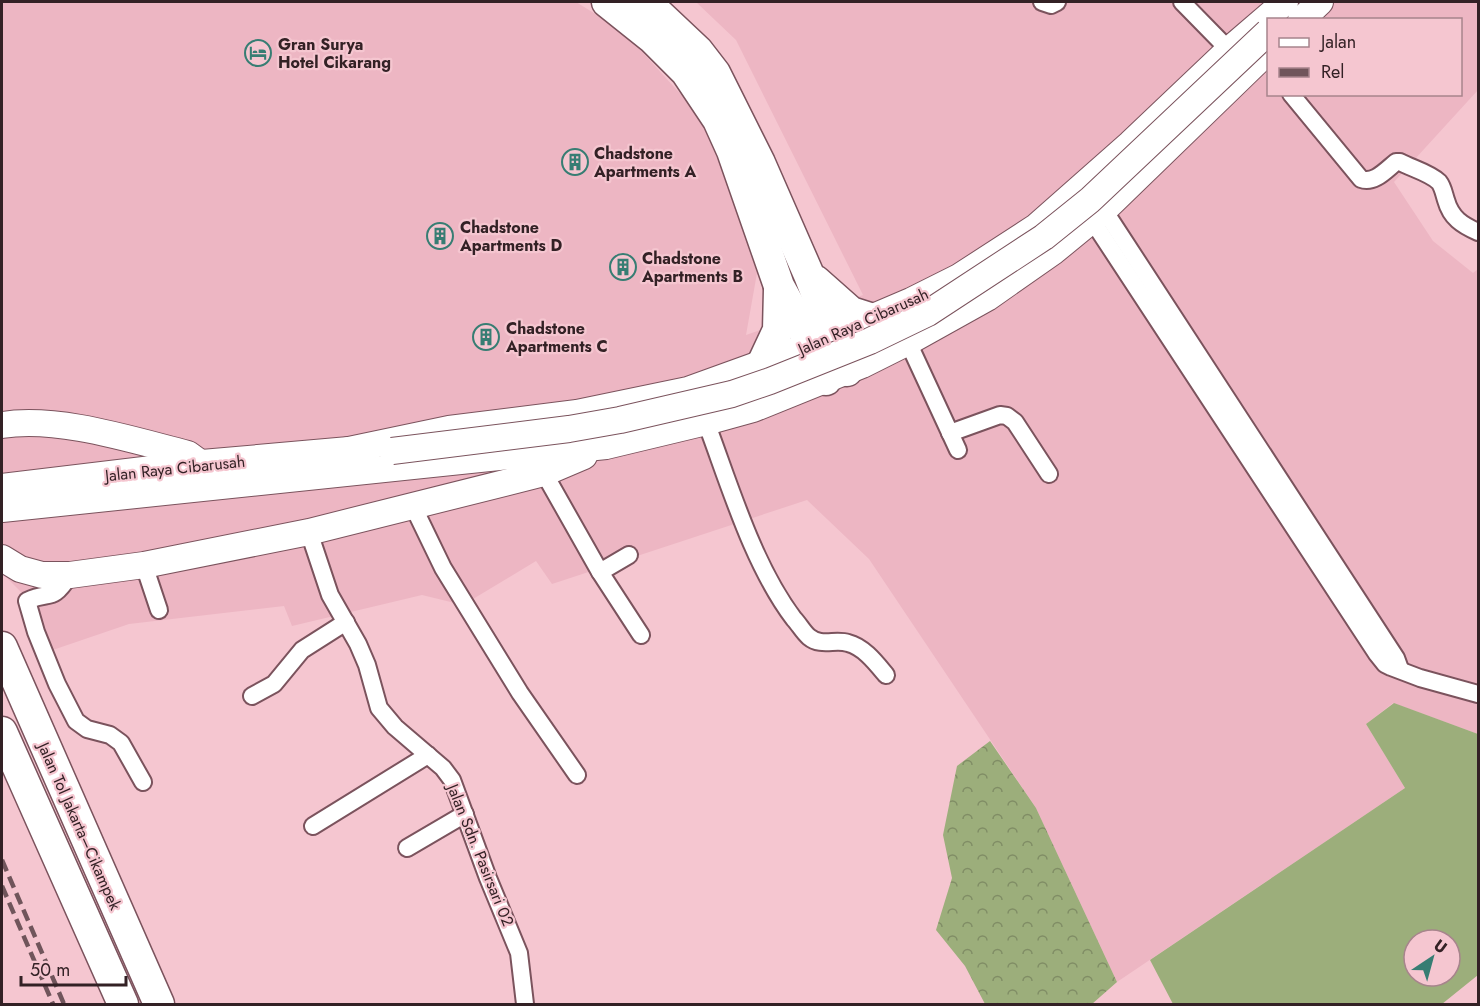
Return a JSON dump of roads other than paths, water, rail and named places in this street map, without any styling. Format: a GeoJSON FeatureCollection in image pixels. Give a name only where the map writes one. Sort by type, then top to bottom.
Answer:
{"type":"FeatureCollection","features":[{"type":"Feature","properties":{"kind":"highway"},"geometry":{"type":"LineString","coordinates":[[607,2],[652,38],[686,72],[718,120],[732,151],[779,286],[778,330],[773,359]]}},
{"type":"Feature","properties":{"kind":"highway"},"geometry":{"type":"LineString","coordinates":[[646,2],[698,51],[715,73],[760,163],[809,275],[829,336],[845,372]]}},
{"type":"Feature","properties":{"kind":"highway"},"geometry":{"type":"LineString","coordinates":[[809,275],[851,312],[873,319]]}},
{"type":"Feature","properties":{"kind":"highway"},"geometry":{"type":"LineString","coordinates":[[779,286],[829,336]]}},
{"type":"Feature","properties":{"kind":"highway","name":"Jalan Tol Jakarta–Cikampek"},"geometry":{"type":"LineString","coordinates":[[2,647],[159,1005]]}},
{"type":"Feature","properties":{"kind":"highway"},"geometry":{"type":"LineString","coordinates":[[2,687],[140,1005]]}},
{"type":"Feature","properties":{"kind":"highway"},"geometry":{"type":"LineString","coordinates":[[2,732],[123,1005]]}},
{"type":"Feature","properties":{"kind":"highway"},"geometry":{"type":"LineString","coordinates":[[2,762],[109,1005]]}},
{"type":"Feature","properties":{"kind":"main road","name":"Jalan Raya Cibarusah"},"geometry":{"type":"LineString","coordinates":[[1286,16],[1309,2]]}},
{"type":"Feature","properties":{"kind":"main road","name":"Jalan Raya Cibarusah"},"geometry":{"type":"LineString","coordinates":[[1286,16],[1320,2]]}},
{"type":"Feature","properties":{"kind":"main road","name":"Jalan Raya Cibarusah"},"geometry":{"type":"LineString","coordinates":[[348,461],[419,434],[577,413],[676,392],[773,359],[873,319],[959,277],[1036,227],[1130,144],[1229,50],[1267,27]]}},
{"type":"Feature","properties":{"kind":"main road","name":"Jalan Raya Cibarusah"},"geometry":{"type":"LineString","coordinates":[[5,501],[348,461],[590,426],[732,394],[860,345],[928,314],[1044,237],[1090,201],[1267,34]]}},
{"type":"Feature","properties":{"kind":"main road","name":"Jalan Raya Cibarusah"},"geometry":{"type":"LineString","coordinates":[[394,454],[588,435],[650,425],[726,406],[776,389],[900,336],[951,309],[1065,233],[1267,54]]}},
{"type":"Feature","properties":{"kind":"main road","name":"Jalan Raya Cibarusah"},"geometry":{"type":"LineString","coordinates":[[5,501],[202,463],[348,461],[606,446],[753,409],[845,372],[908,342],[987,298],[1054,251],[1098,215],[1267,54]]}},
{"type":"Feature","properties":{"kind":"main road"},"geometry":{"type":"LineString","coordinates":[[773,359],[793,361],[799,370],[800,382],[795,393]]}},
{"type":"Feature","properties":{"kind":"main road"},"geometry":{"type":"LineString","coordinates":[[2,426],[21,422],[102,433],[188,454],[202,463]]}},
{"type":"Feature","properties":{"kind":"main road"},"geometry":{"type":"LineString","coordinates":[[2,558],[20,569],[42,575],[70,575],[144,565],[309,532],[544,473],[606,446]]}},
{"type":"Feature","properties":{"kind":"street"},"geometry":{"type":"LineString","coordinates":[[1042,2],[1051,5],[1057,2]]}},
{"type":"Feature","properties":{"kind":"street"},"geometry":{"type":"LineString","coordinates":[[1182,2],[1229,50]]}},
{"type":"Feature","properties":{"kind":"street"},"geometry":{"type":"LineString","coordinates":[[1293,96],[1361,179],[1372,180],[1400,162],[1437,180],[1454,217],[1463,225],[1479,232]]}},
{"type":"Feature","properties":{"kind":"street"},"geometry":{"type":"LineString","coordinates":[[1098,215],[1396,658],[1400,669],[1420,678],[1479,694]]}},
{"type":"Feature","properties":{"kind":"street"},"geometry":{"type":"LineString","coordinates":[[908,342],[958,450]]}},
{"type":"Feature","properties":{"kind":"street"},"geometry":{"type":"LineString","coordinates":[[950,433],[1000,415],[1007,416],[1016,422],[1049,474]]}},
{"type":"Feature","properties":{"kind":"street"},"geometry":{"type":"LineString","coordinates":[[706,422],[743,520],[780,600],[808,636],[823,643],[843,642],[853,645],[869,656],[886,675]]}},
{"type":"Feature","properties":{"kind":"street"},"geometry":{"type":"LineString","coordinates":[[544,473],[600,573],[641,635]]}},
{"type":"Feature","properties":{"kind":"street"},"geometry":{"type":"LineString","coordinates":[[413,506],[443,568],[520,693],[577,775]]}},
{"type":"Feature","properties":{"kind":"street","name":"Jalan Sdn. Pasirsari 02"},"geometry":{"type":"LineString","coordinates":[[309,532],[330,595],[367,665],[379,708],[395,728],[443,768],[452,780],[519,953],[525,1005]]}},
{"type":"Feature","properties":{"kind":"street"},"geometry":{"type":"LineString","coordinates":[[600,573],[629,555]]}},
{"type":"Feature","properties":{"kind":"street"},"geometry":{"type":"LineString","coordinates":[[144,565],[159,610]]}},
{"type":"Feature","properties":{"kind":"street"},"geometry":{"type":"LineString","coordinates":[[70,575],[60,590],[52,596],[27,601],[36,632],[57,684],[76,721],[87,729],[110,735],[121,743],[143,782]]}},
{"type":"Feature","properties":{"kind":"street"},"geometry":{"type":"LineString","coordinates":[[252,696],[274,684],[302,650],[346,622]]}},
{"type":"Feature","properties":{"kind":"street"},"geometry":{"type":"LineString","coordinates":[[313,826],[428,755]]}},
{"type":"Feature","properties":{"kind":"street"},"geometry":{"type":"LineString","coordinates":[[407,848],[465,814]]}},
{"type":"Feature","properties":{"kind":"railway"},"geometry":{"type":"LineString","coordinates":[[2,860],[64,1004]]}},
{"type":"Feature","properties":{"kind":"railway"},"geometry":{"type":"LineString","coordinates":[[2,886],[53,1004]]}},
{"type":"Feature","properties":{"kind":"place","name":"Gran Surya Hotel Cikarang"},"geometry":{"type":"Point","coordinates":[258,53]}},
{"type":"Feature","properties":{"kind":"place","name":"Chadstone Apartments A"},"geometry":{"type":"Point","coordinates":[575,162]}},
{"type":"Feature","properties":{"kind":"place","name":"Chadstone Apartments D"},"geometry":{"type":"Point","coordinates":[440,236]}},
{"type":"Feature","properties":{"kind":"place","name":"Chadstone Apartments B"},"geometry":{"type":"Point","coordinates":[623,267]}},
{"type":"Feature","properties":{"kind":"place","name":"Chadstone Apartments C"},"geometry":{"type":"Point","coordinates":[486,337]}}]}
